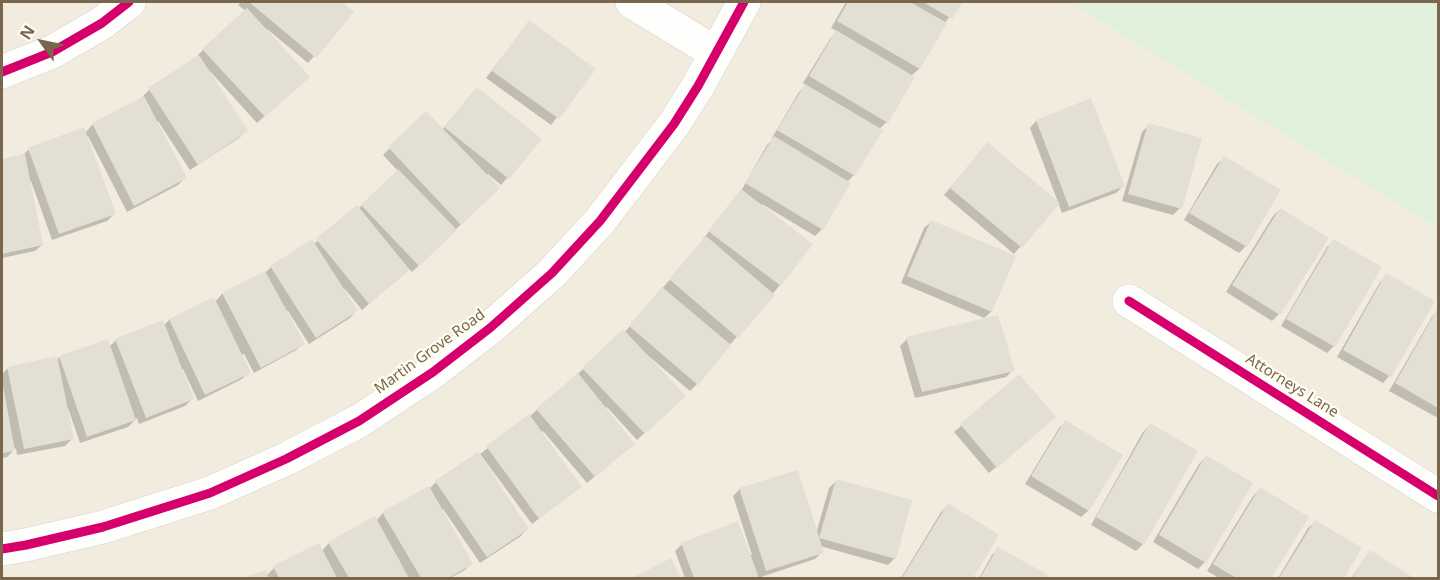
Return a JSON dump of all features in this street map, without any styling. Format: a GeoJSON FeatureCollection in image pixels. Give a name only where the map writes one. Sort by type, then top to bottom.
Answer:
{"type":"FeatureCollection","features":[{"type":"Feature","properties":{"kind":"street"},"geometry":{"type":"LineString","coordinates":[[2,72],[52,52],[102,23],[129,2]]}},
{"type":"Feature","properties":{"kind":"street"},"geometry":{"type":"LineString","coordinates":[[632,2],[716,53]]}},
{"type":"Feature","properties":{"kind":"street","name":"Martin Grove Road"},"geometry":{"type":"LineString","coordinates":[[2,549],[103,527],[210,493],[286,459],[359,421],[433,372],[490,328],[552,273],[600,221],[674,124],[744,2]]}},
{"type":"Feature","properties":{"kind":"street","name":"Attorneys Lane"},"geometry":{"type":"LineString","coordinates":[[1129,301],[1438,496]]}},
{"type":"Feature","properties":{"kind":"shaded area"},"geometry":{"type":"Polygon","coordinates":[[[2,2],[1069,2],[1438,229],[1438,578],[2,578],[2,2]]]}},
{"type":"Feature","properties":{"kind":"green space"},"geometry":{"type":"Polygon","coordinates":[[[1069,2],[1438,2],[1438,229],[1069,2]]]}},
{"type":"Feature","properties":{"kind":"building"},"geometry":{"type":"Polygon","coordinates":[[[249,2],[342,2],[354,12],[316,58],[249,2]]]}},
{"type":"Feature","properties":{"kind":"building"},"geometry":{"type":"Polygon","coordinates":[[[848,2],[910,2],[947,23],[920,69],[837,21],[848,2]]]}},
{"type":"Feature","properties":{"kind":"building"},"geometry":{"type":"Polygon","coordinates":[[[923,2],[963,2],[952,19],[923,2]]]}},
{"type":"Feature","properties":{"kind":"building"},"geometry":{"type":"Polygon","coordinates":[[[247,8],[310,77],[265,117],[202,49],[247,8]]]}},
{"type":"Feature","properties":{"kind":"building"},"geometry":{"type":"Polygon","coordinates":[[[529,20],[596,69],[559,119],[492,71],[529,20]]]}},
{"type":"Feature","properties":{"kind":"building"},"geometry":{"type":"Polygon","coordinates":[[[836,30],[915,77],[888,123],[809,76],[836,30]]]}},
{"type":"Feature","properties":{"kind":"building"},"geometry":{"type":"Polygon","coordinates":[[[199,55],[248,131],[198,165],[148,88],[199,55]]]}},
{"type":"Feature","properties":{"kind":"building"},"geometry":{"type":"Polygon","coordinates":[[[805,84],[883,130],[855,176],[777,130],[805,84]]]}},
{"type":"Feature","properties":{"kind":"building"},"geometry":{"type":"Polygon","coordinates":[[[477,87],[542,139],[509,179],[444,127],[477,87]]]}},
{"type":"Feature","properties":{"kind":"building"},"geometry":{"type":"Polygon","coordinates":[[[144,96],[187,178],[134,206],[92,123],[144,96]]]}},
{"type":"Feature","properties":{"kind":"building"},"geometry":{"type":"Polygon","coordinates":[[[1091,98],[1125,186],[1069,207],[1036,120],[1091,98]]]}},
{"type":"Feature","properties":{"kind":"building"},"geometry":{"type":"Polygon","coordinates":[[[426,111],[500,188],[461,225],[388,147],[426,111]]]}},
{"type":"Feature","properties":{"kind":"building"},"geometry":{"type":"Polygon","coordinates":[[[1148,123],[1202,138],[1182,209],[1128,194],[1148,123]]]}},
{"type":"Feature","properties":{"kind":"building"},"geometry":{"type":"Polygon","coordinates":[[[84,127],[116,214],[59,234],[28,148],[84,127]]]}},
{"type":"Feature","properties":{"kind":"building"},"geometry":{"type":"Polygon","coordinates":[[[774,136],[851,183],[823,230],[745,183],[774,136]]]}},
{"type":"Feature","properties":{"kind":"building"},"geometry":{"type":"Polygon","coordinates":[[[987,142],[1060,203],[1022,248],[950,188],[987,142]]]}},
{"type":"Feature","properties":{"kind":"building"},"geometry":{"type":"Polygon","coordinates":[[[25,154],[43,245],[2,254],[2,159],[25,154]]]}},
{"type":"Feature","properties":{"kind":"building"},"geometry":{"type":"Polygon","coordinates":[[[1224,156],[1281,190],[1247,247],[1189,213],[1224,156]]]}},
{"type":"Feature","properties":{"kind":"building"},"geometry":{"type":"Polygon","coordinates":[[[398,169],[457,230],[419,266],[361,205],[398,169]]]}},
{"type":"Feature","properties":{"kind":"building"},"geometry":{"type":"Polygon","coordinates":[[[741,189],[813,244],[781,286],[708,231],[741,189]]]}},
{"type":"Feature","properties":{"kind":"building"},"geometry":{"type":"Polygon","coordinates":[[[357,205],[410,270],[369,304],[316,239],[357,205]]]}},
{"type":"Feature","properties":{"kind":"building"},"geometry":{"type":"Polygon","coordinates":[[[1280,208],[1329,238],[1280,315],[1232,285],[1280,208]]]}},
{"type":"Feature","properties":{"kind":"building"},"geometry":{"type":"Polygon","coordinates":[[[931,220],[1016,256],[992,312],[907,276],[931,220]]]}},
{"type":"Feature","properties":{"kind":"building"},"geometry":{"type":"Polygon","coordinates":[[[706,236],[775,295],[738,338],[669,279],[706,236]]]}},
{"type":"Feature","properties":{"kind":"building"},"geometry":{"type":"Polygon","coordinates":[[[312,239],[358,311],[316,338],[270,266],[312,239]]]}},
{"type":"Feature","properties":{"kind":"building"},"geometry":{"type":"Polygon","coordinates":[[[1333,239],[1382,267],[1335,347],[1286,319],[1333,239]]]}},
{"type":"Feature","properties":{"kind":"building"},"geometry":{"type":"Polygon","coordinates":[[[265,271],[305,344],[261,368],[222,293],[265,271]]]}},
{"type":"Feature","properties":{"kind":"building"},"geometry":{"type":"Polygon","coordinates":[[[1386,273],[1435,301],[1391,377],[1343,350],[1386,273]]]}},
{"type":"Feature","properties":{"kind":"building"},"geometry":{"type":"Polygon","coordinates":[[[662,287],[731,345],[698,385],[629,326],[662,287]]]}},
{"type":"Feature","properties":{"kind":"building"},"geometry":{"type":"Polygon","coordinates":[[[214,297],[251,373],[205,395],[169,319],[214,297]]]}},
{"type":"Feature","properties":{"kind":"building"},"geometry":{"type":"Polygon","coordinates":[[[1438,308],[1438,408],[1395,383],[1438,308]]]}},
{"type":"Feature","properties":{"kind":"building"},"geometry":{"type":"Polygon","coordinates":[[[998,315],[1015,371],[922,392],[906,337],[998,315]]]}},
{"type":"Feature","properties":{"kind":"building"},"geometry":{"type":"Polygon","coordinates":[[[163,320],[194,399],[146,418],[115,339],[163,320]]]}},
{"type":"Feature","properties":{"kind":"building"},"geometry":{"type":"Polygon","coordinates":[[[623,329],[686,396],[645,434],[582,368],[623,329]]]}},
{"type":"Feature","properties":{"kind":"building"},"geometry":{"type":"Polygon","coordinates":[[[108,339],[136,420],[87,437],[59,356],[108,339]]]}},
{"type":"Feature","properties":{"kind":"building"},"geometry":{"type":"Polygon","coordinates":[[[57,356],[74,439],[24,449],[7,367],[57,356]]]}},
{"type":"Feature","properties":{"kind":"building"},"geometry":{"type":"Polygon","coordinates":[[[578,373],[635,444],[595,477],[536,409],[578,373]]]}},
{"type":"Feature","properties":{"kind":"building"},"geometry":{"type":"Polygon","coordinates":[[[1019,374],[1056,417],[997,468],[960,424],[1019,374]]]}},
{"type":"Feature","properties":{"kind":"building"},"geometry":{"type":"Polygon","coordinates":[[[2,380],[15,451],[2,453],[2,380]]]}},
{"type":"Feature","properties":{"kind":"building"},"geometry":{"type":"Polygon","coordinates":[[[529,414],[582,487],[539,519],[486,446],[529,414]]]}},
{"type":"Feature","properties":{"kind":"building"},"geometry":{"type":"Polygon","coordinates":[[[1065,420],[1123,455],[1089,511],[1031,476],[1065,420]]]}},
{"type":"Feature","properties":{"kind":"building"},"geometry":{"type":"Polygon","coordinates":[[[1150,423],[1198,451],[1144,545],[1096,517],[1150,423]]]}},
{"type":"Feature","properties":{"kind":"building"},"geometry":{"type":"Polygon","coordinates":[[[478,452],[529,529],[487,557],[435,481],[478,452]]]}},
{"type":"Feature","properties":{"kind":"building"},"geometry":{"type":"Polygon","coordinates":[[[1206,455],[1253,483],[1206,563],[1159,535],[1206,455]]]}},
{"type":"Feature","properties":{"kind":"building"},"geometry":{"type":"Polygon","coordinates":[[[798,470],[824,553],[766,571],[739,488],[798,470]]]}},
{"type":"Feature","properties":{"kind":"building"},"geometry":{"type":"Polygon","coordinates":[[[836,479],[912,500],[896,559],[819,538],[836,479]]]}},
{"type":"Feature","properties":{"kind":"building"},"geometry":{"type":"Polygon","coordinates":[[[429,486],[473,564],[448,578],[421,578],[382,512],[429,486]]]}},
{"type":"Feature","properties":{"kind":"building"},"geometry":{"type":"Polygon","coordinates":[[[1260,487],[1309,517],[1271,578],[1236,578],[1213,564],[1260,487]]]}},
{"type":"Feature","properties":{"kind":"building"},"geometry":{"type":"Polygon","coordinates":[[[948,503],[999,535],[973,578],[902,578],[948,503]]]}},
{"type":"Feature","properties":{"kind":"building"},"geometry":{"type":"Polygon","coordinates":[[[375,516],[409,578],[349,578],[328,542],[375,516]]]}},
{"type":"Feature","properties":{"kind":"building"},"geometry":{"type":"Polygon","coordinates":[[[1315,520],[1362,548],[1344,578],[1279,578],[1315,520]]]}},
{"type":"Feature","properties":{"kind":"building"},"geometry":{"type":"Polygon","coordinates":[[[738,521],[759,578],[694,578],[681,543],[738,521]]]}},
{"type":"Feature","properties":{"kind":"building"},"geometry":{"type":"Polygon","coordinates":[[[319,543],[337,578],[279,578],[273,566],[319,543]]]}},
{"type":"Feature","properties":{"kind":"building"},"geometry":{"type":"Polygon","coordinates":[[[998,547],[1048,575],[1046,578],[980,578],[998,547]]]}},
{"type":"Feature","properties":{"kind":"building"},"geometry":{"type":"Polygon","coordinates":[[[1370,550],[1414,578],[1352,578],[1370,550]]]}},
{"type":"Feature","properties":{"kind":"building"},"geometry":{"type":"Polygon","coordinates":[[[671,558],[681,578],[632,578],[671,558]]]}},
{"type":"Feature","properties":{"kind":"building"},"geometry":{"type":"Polygon","coordinates":[[[265,570],[269,578],[242,578],[265,570]]]}},
{"type":"Feature","properties":{"kind":"cycle path"},"geometry":{"type":"LineString","coordinates":[[2,72],[52,52],[102,23],[129,2]]}},
{"type":"Feature","properties":{"kind":"cycle path"},"geometry":{"type":"LineString","coordinates":[[2,549],[103,527],[210,493],[286,459],[359,421],[433,372],[490,328],[552,273],[600,221],[674,124],[698,86],[744,2]]}},
{"type":"Feature","properties":{"kind":"cycle path"},"geometry":{"type":"LineString","coordinates":[[1129,301],[1438,496]]}}]}
